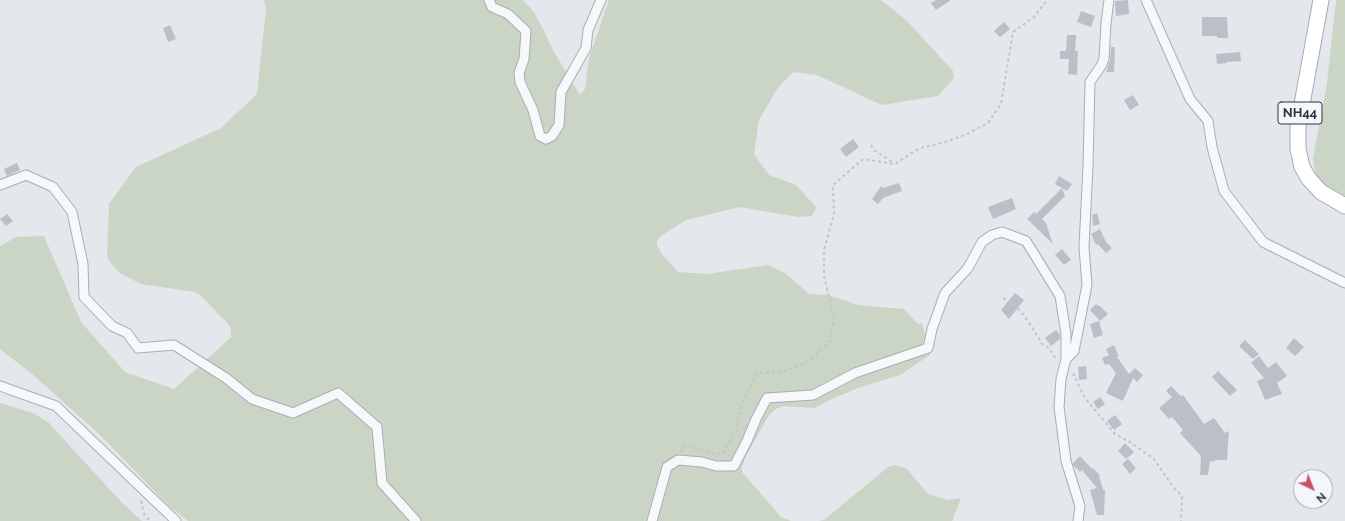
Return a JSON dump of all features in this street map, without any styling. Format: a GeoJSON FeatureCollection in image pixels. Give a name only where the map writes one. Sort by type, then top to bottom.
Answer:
{"type":"FeatureCollection","features":[{"type":"Feature","properties":{"kind":"main road","name":"NH44"},"geometry":{"type":"LineString","coordinates":[[1321,0],[1298,126],[1298,149],[1302,167],[1308,179],[1321,192],[1345,206]]}},
{"type":"Feature","properties":{"kind":"street"},"geometry":{"type":"LineString","coordinates":[[489,0],[492,7],[508,14],[526,31],[524,59],[519,73],[520,82],[533,110],[540,136],[546,139],[552,136],[559,125],[562,92],[586,48],[588,30],[601,0]]}},
{"type":"Feature","properties":{"kind":"street"},"geometry":{"type":"LineString","coordinates":[[1066,359],[1074,351],[1087,285],[1084,247],[1090,82],[1102,66],[1104,59],[1109,0]]}},
{"type":"Feature","properties":{"kind":"street"},"geometry":{"type":"LineString","coordinates":[[1146,0],[1190,99],[1208,121],[1212,147],[1224,191],[1263,242],[1345,283]]}},
{"type":"Feature","properties":{"kind":"street"},"geometry":{"type":"LineString","coordinates":[[0,185],[26,175],[53,188],[72,212],[83,264],[84,297],[112,326],[126,333],[138,348],[174,345],[226,378],[252,399],[293,413],[338,393],[377,426],[382,483],[416,521]]}},
{"type":"Feature","properties":{"kind":"street"},"geometry":{"type":"LineString","coordinates":[[652,521],[667,467],[678,460],[702,462],[716,466],[734,466],[767,398],[813,395],[855,373],[928,348],[932,329],[945,293],[968,268],[982,242],[992,235],[1002,232],[1026,241],[1060,296],[1066,334],[1066,359],[1061,379],[1059,406],[1066,461],[1080,506],[1078,521]]}},
{"type":"Feature","properties":{"kind":"street"},"geometry":{"type":"LineString","coordinates":[[0,386],[56,406],[176,521]]}},
{"type":"Feature","properties":{"kind":"path"},"geometry":{"type":"LineString","coordinates":[[678,460],[684,446],[689,445],[708,453],[722,454],[736,431],[744,397],[758,373],[784,371],[810,361],[830,341],[834,318],[824,276],[824,250],[834,214],[833,185],[863,159],[895,164],[920,148],[942,143],[965,135],[988,123],[1001,104],[1013,32],[1034,16],[1047,0]]}},
{"type":"Feature","properties":{"kind":"path"},"geometry":{"type":"LineString","coordinates":[[871,145],[874,150],[895,164]]}},
{"type":"Feature","properties":{"kind":"path"},"geometry":{"type":"LineString","coordinates":[[1003,298],[1014,305],[1022,313],[1043,345],[1049,348],[1057,362],[1061,379]]}},
{"type":"Feature","properties":{"kind":"path"},"geometry":{"type":"LineString","coordinates":[[1066,359],[1085,398],[1115,434],[1130,442],[1154,460],[1173,487],[1182,496],[1181,521]]}},
{"type":"Feature","properties":{"kind":"path"},"geometry":{"type":"LineString","coordinates":[[140,486],[141,502],[144,514],[150,521]]}},
{"type":"Feature","properties":{"kind":"green space"},"geometry":{"type":"Polygon","coordinates":[[[264,0],[523,0],[534,12],[554,52],[580,95],[585,89],[589,58],[609,0],[881,0],[907,21],[953,71],[954,78],[938,96],[882,105],[817,75],[793,72],[777,89],[759,120],[754,154],[769,175],[796,185],[816,207],[814,213],[811,216],[798,217],[740,207],[686,220],[661,236],[657,241],[657,245],[661,253],[678,272],[707,274],[768,265],[785,273],[809,294],[828,295],[858,305],[904,309],[918,324],[922,323],[930,355],[900,375],[858,388],[827,401],[815,408],[783,406],[776,409],[769,415],[747,454],[742,466],[742,472],[781,517],[791,521],[188,521],[169,506],[98,433],[32,374],[0,349],[0,246],[16,237],[44,236],[81,322],[125,372],[174,389],[228,340],[231,337],[230,326],[200,295],[195,292],[141,284],[121,274],[109,261],[107,257],[109,204],[136,167],[221,128],[257,94],[266,8],[264,0]]]}},
{"type":"Feature","properties":{"kind":"green space"},"geometry":{"type":"Polygon","coordinates":[[[1336,0],[1345,0],[1345,203],[1317,181],[1313,158],[1327,83],[1336,0]]]}},
{"type":"Feature","properties":{"kind":"green space"},"geometry":{"type":"Polygon","coordinates":[[[0,403],[33,413],[48,422],[123,504],[142,521],[0,521],[0,403]]]}},
{"type":"Feature","properties":{"kind":"green space"},"geometry":{"type":"Polygon","coordinates":[[[894,465],[907,469],[928,494],[948,500],[961,498],[952,521],[819,521],[824,520],[888,467],[894,465]]]}},
{"type":"Feature","properties":{"kind":"building"},"geometry":{"type":"Polygon","coordinates":[[[936,0],[951,0],[936,10],[931,3],[936,0]]]}},
{"type":"Feature","properties":{"kind":"building"},"geometry":{"type":"Polygon","coordinates":[[[1128,0],[1129,14],[1116,16],[1115,1],[1128,0]]]}},
{"type":"Feature","properties":{"kind":"building"},"geometry":{"type":"Polygon","coordinates":[[[1081,11],[1095,16],[1091,27],[1077,22],[1081,11]]]}},
{"type":"Feature","properties":{"kind":"building"},"geometry":{"type":"Polygon","coordinates":[[[1202,17],[1227,17],[1228,38],[1202,36],[1202,17]]]}},
{"type":"Feature","properties":{"kind":"building"},"geometry":{"type":"Polygon","coordinates":[[[1004,22],[1010,29],[1000,37],[994,31],[1004,22]]]}},
{"type":"Feature","properties":{"kind":"building"},"geometry":{"type":"Polygon","coordinates":[[[170,25],[176,39],[168,42],[163,28],[170,25]]]}},
{"type":"Feature","properties":{"kind":"building"},"geometry":{"type":"Polygon","coordinates":[[[1067,35],[1076,35],[1075,51],[1078,51],[1077,75],[1068,74],[1069,59],[1060,59],[1060,51],[1066,51],[1067,35]]]}},
{"type":"Feature","properties":{"kind":"building"},"geometry":{"type":"Polygon","coordinates":[[[1111,47],[1115,47],[1114,72],[1106,72],[1110,60],[1111,47]]]}},
{"type":"Feature","properties":{"kind":"building"},"geometry":{"type":"Polygon","coordinates":[[[1240,52],[1241,61],[1217,64],[1216,54],[1240,52]]]}},
{"type":"Feature","properties":{"kind":"building"},"geometry":{"type":"Polygon","coordinates":[[[1133,95],[1139,105],[1130,110],[1124,100],[1133,95]]]}},
{"type":"Feature","properties":{"kind":"building"},"geometry":{"type":"Polygon","coordinates":[[[853,139],[859,147],[846,157],[840,149],[853,139]]]}},
{"type":"Feature","properties":{"kind":"building"},"geometry":{"type":"Polygon","coordinates":[[[17,163],[20,170],[7,176],[4,169],[17,163]]]}},
{"type":"Feature","properties":{"kind":"building"},"geometry":{"type":"Polygon","coordinates":[[[1059,176],[1072,184],[1067,191],[1055,184],[1059,176]]]}},
{"type":"Feature","properties":{"kind":"building"},"geometry":{"type":"Polygon","coordinates":[[[899,183],[902,191],[883,198],[878,204],[872,199],[881,186],[883,188],[899,183]]]}},
{"type":"Feature","properties":{"kind":"building"},"geometry":{"type":"Polygon","coordinates":[[[1062,188],[1065,196],[1042,219],[1046,223],[1053,244],[1027,219],[1034,212],[1036,214],[1062,188]]]}},
{"type":"Feature","properties":{"kind":"building"},"geometry":{"type":"Polygon","coordinates":[[[1012,198],[1016,209],[993,219],[988,207],[1012,198]]]}},
{"type":"Feature","properties":{"kind":"building"},"geometry":{"type":"Polygon","coordinates":[[[1097,213],[1100,224],[1093,226],[1092,215],[1097,213]]]}},
{"type":"Feature","properties":{"kind":"building"},"geometry":{"type":"Polygon","coordinates":[[[7,214],[13,221],[6,226],[0,219],[7,214]]]}},
{"type":"Feature","properties":{"kind":"building"},"geometry":{"type":"Polygon","coordinates":[[[1100,229],[1106,242],[1112,248],[1106,253],[1098,244],[1096,245],[1091,234],[1100,229]]]}},
{"type":"Feature","properties":{"kind":"building"},"geometry":{"type":"Polygon","coordinates":[[[1062,249],[1071,260],[1064,265],[1055,255],[1062,249]]]}},
{"type":"Feature","properties":{"kind":"building"},"geometry":{"type":"Polygon","coordinates":[[[1015,293],[1024,300],[1009,319],[1001,310],[1015,293]]]}},
{"type":"Feature","properties":{"kind":"building"},"geometry":{"type":"Polygon","coordinates":[[[1096,304],[1108,314],[1100,321],[1090,310],[1096,304]]]}},
{"type":"Feature","properties":{"kind":"building"},"geometry":{"type":"Polygon","coordinates":[[[1099,321],[1103,335],[1094,338],[1090,324],[1099,321]]]}},
{"type":"Feature","properties":{"kind":"building"},"geometry":{"type":"Polygon","coordinates":[[[1056,330],[1060,335],[1060,339],[1051,346],[1045,338],[1056,330]]]}},
{"type":"Feature","properties":{"kind":"building"},"geometry":{"type":"Polygon","coordinates":[[[1294,338],[1304,347],[1295,356],[1286,348],[1294,338]]]}},
{"type":"Feature","properties":{"kind":"building"},"geometry":{"type":"Polygon","coordinates":[[[1245,340],[1259,354],[1253,359],[1239,346],[1245,340]]]}},
{"type":"Feature","properties":{"kind":"building"},"geometry":{"type":"Polygon","coordinates":[[[1114,345],[1119,357],[1117,357],[1129,374],[1135,368],[1143,375],[1137,382],[1133,378],[1123,401],[1106,393],[1116,373],[1109,364],[1105,365],[1102,358],[1109,355],[1106,349],[1114,345]]]}},
{"type":"Feature","properties":{"kind":"building"},"geometry":{"type":"Polygon","coordinates":[[[1259,356],[1268,368],[1276,362],[1287,376],[1277,383],[1282,394],[1265,400],[1257,381],[1264,378],[1251,363],[1259,356]]]}},
{"type":"Feature","properties":{"kind":"building"},"geometry":{"type":"Polygon","coordinates":[[[1086,366],[1087,379],[1079,380],[1078,367],[1086,366]]]}},
{"type":"Feature","properties":{"kind":"building"},"geometry":{"type":"Polygon","coordinates":[[[1218,371],[1237,390],[1230,396],[1212,377],[1218,371]]]}},
{"type":"Feature","properties":{"kind":"building"},"geometry":{"type":"Polygon","coordinates":[[[1171,386],[1181,396],[1183,395],[1204,424],[1214,418],[1225,433],[1229,431],[1227,460],[1215,460],[1214,462],[1210,461],[1208,475],[1200,475],[1201,456],[1180,433],[1183,430],[1172,417],[1169,419],[1159,408],[1172,397],[1166,391],[1171,386]]]}},
{"type":"Feature","properties":{"kind":"building"},"geometry":{"type":"Polygon","coordinates":[[[1100,397],[1105,404],[1098,409],[1093,402],[1100,397]]]}},
{"type":"Feature","properties":{"kind":"building"},"geometry":{"type":"Polygon","coordinates":[[[1115,415],[1122,424],[1114,430],[1107,421],[1115,415]]]}},
{"type":"Feature","properties":{"kind":"building"},"geometry":{"type":"Polygon","coordinates":[[[1125,443],[1134,452],[1126,459],[1118,451],[1125,443]]]}},
{"type":"Feature","properties":{"kind":"building"},"geometry":{"type":"Polygon","coordinates":[[[1080,456],[1100,475],[1103,490],[1105,490],[1104,515],[1097,515],[1090,490],[1097,488],[1082,470],[1080,472],[1073,465],[1073,463],[1080,456]]]}},
{"type":"Feature","properties":{"kind":"building"},"geometry":{"type":"Polygon","coordinates":[[[1128,459],[1136,468],[1130,474],[1122,464],[1128,459]]]}}]}
